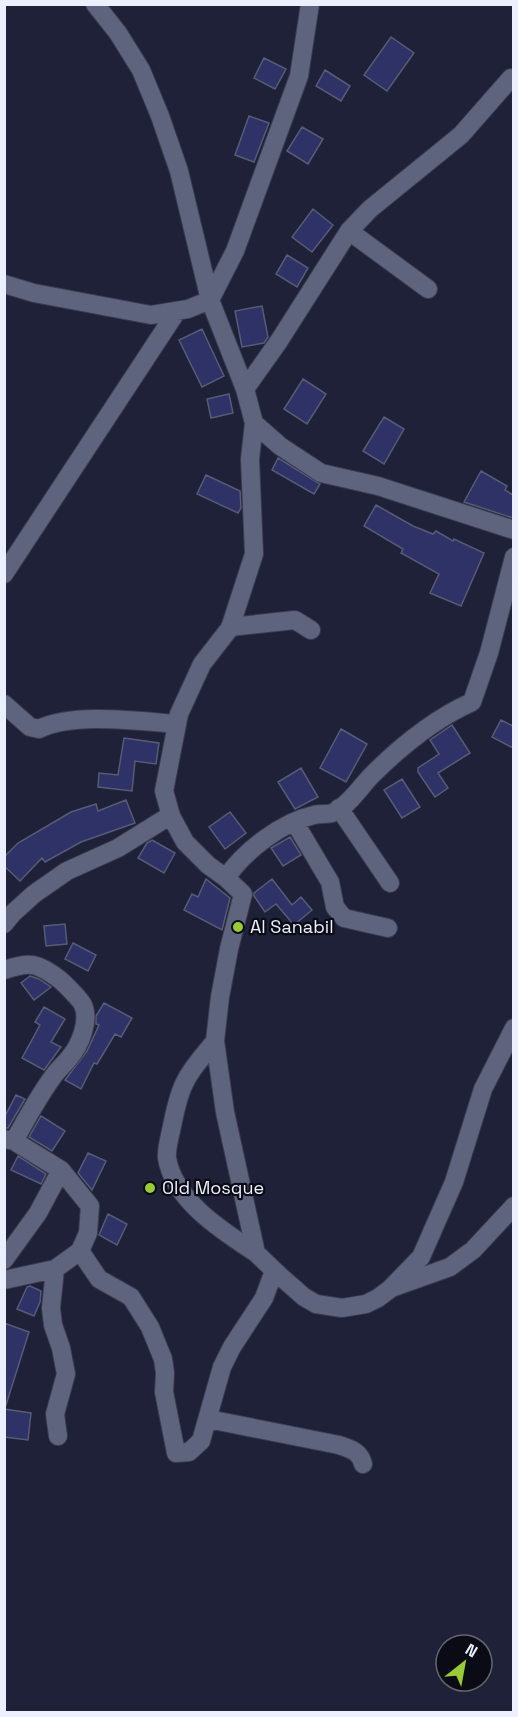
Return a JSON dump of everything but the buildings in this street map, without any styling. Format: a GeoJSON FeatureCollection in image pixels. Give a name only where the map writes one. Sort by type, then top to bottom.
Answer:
{"type":"FeatureCollection","features":[{"type":"Feature","properties":{"kind":"street"},"geometry":{"type":"LineString","coordinates":[[95,4],[118,33],[141,70],[160,116],[179,171],[210,300],[245,389],[254,423],[250,479],[254,554],[230,627],[202,664],[179,714],[164,791],[171,815],[185,842],[243,894],[229,949],[215,1041],[225,1112],[256,1253]]}},
{"type":"Feature","properties":{"kind":"street"},"geometry":{"type":"LineString","coordinates":[[4,284],[34,293],[151,315],[196,307],[210,300],[235,251],[299,76],[310,4]]}},
{"type":"Feature","properties":{"kind":"street"},"geometry":{"type":"LineString","coordinates":[[245,389],[279,341],[349,231],[370,209],[461,135],[511,78]]}},
{"type":"Feature","properties":{"kind":"street"},"geometry":{"type":"LineString","coordinates":[[349,231],[428,290]]}},
{"type":"Feature","properties":{"kind":"street"},"geometry":{"type":"LineString","coordinates":[[4,574],[177,311]]}},
{"type":"Feature","properties":{"kind":"street"},"geometry":{"type":"LineString","coordinates":[[254,423],[280,446],[321,473],[378,486],[513,531]]}},
{"type":"Feature","properties":{"kind":"street"},"geometry":{"type":"LineString","coordinates":[[226,878],[234,865],[249,851],[280,829],[314,815],[332,813],[339,808],[392,755],[435,721],[472,702],[489,653],[513,557]]}},
{"type":"Feature","properties":{"kind":"street"},"geometry":{"type":"LineString","coordinates":[[230,627],[295,620],[311,630]]}},
{"type":"Feature","properties":{"kind":"street"},"geometry":{"type":"LineString","coordinates":[[4,704],[30,727],[39,729],[49,724],[74,720],[177,724]]}},
{"type":"Feature","properties":{"kind":"street"},"geometry":{"type":"LineString","coordinates":[[339,808],[390,883]]}},
{"type":"Feature","properties":{"kind":"street"},"geometry":{"type":"LineString","coordinates":[[4,924],[34,894],[66,871],[118,848],[171,815]]}},
{"type":"Feature","properties":{"kind":"street"},"geometry":{"type":"LineString","coordinates":[[295,823],[330,882],[335,907],[344,918],[388,928]]}},
{"type":"Feature","properties":{"kind":"street"},"geometry":{"type":"LineString","coordinates":[[4,969],[23,963],[39,965],[64,983],[83,1004],[86,1016],[81,1036],[72,1056],[52,1077],[9,1140],[61,1170],[90,1206],[88,1233],[80,1251],[55,1269],[4,1280]]}},
{"type":"Feature","properties":{"kind":"street"},"geometry":{"type":"LineString","coordinates":[[215,1041],[184,1082],[176,1107],[167,1157],[174,1178],[184,1194],[220,1230],[256,1253],[304,1298],[316,1304],[342,1308],[366,1304],[378,1298],[421,1257],[454,1182],[483,1089],[513,1028]]}},
{"type":"Feature","properties":{"kind":"street"},"geometry":{"type":"LineString","coordinates":[[4,1260],[38,1213],[61,1170]]}},
{"type":"Feature","properties":{"kind":"street"},"geometry":{"type":"LineString","coordinates":[[390,1288],[450,1267],[505,1222],[513,1206]]}},
{"type":"Feature","properties":{"kind":"street"},"geometry":{"type":"LineString","coordinates":[[80,1251],[99,1279],[131,1297],[150,1327],[163,1359],[164,1392],[176,1453],[189,1452],[201,1441],[222,1367],[232,1347],[264,1298],[274,1271]]}},
{"type":"Feature","properties":{"kind":"street"},"geometry":{"type":"LineString","coordinates":[[55,1269],[51,1308],[53,1325],[61,1348],[66,1374],[55,1414],[58,1436]]}},
{"type":"Feature","properties":{"kind":"street"},"geometry":{"type":"LineString","coordinates":[[208,1419],[339,1445],[354,1450],[361,1456],[363,1464]]}},
{"type":"Feature","properties":{"kind":"place","name":"Al Sanabil"},"geometry":{"type":"Point","coordinates":[238,927]}},
{"type":"Feature","properties":{"kind":"place","name":"Old Mosque"},"geometry":{"type":"Point","coordinates":[150,1188]}}]}
